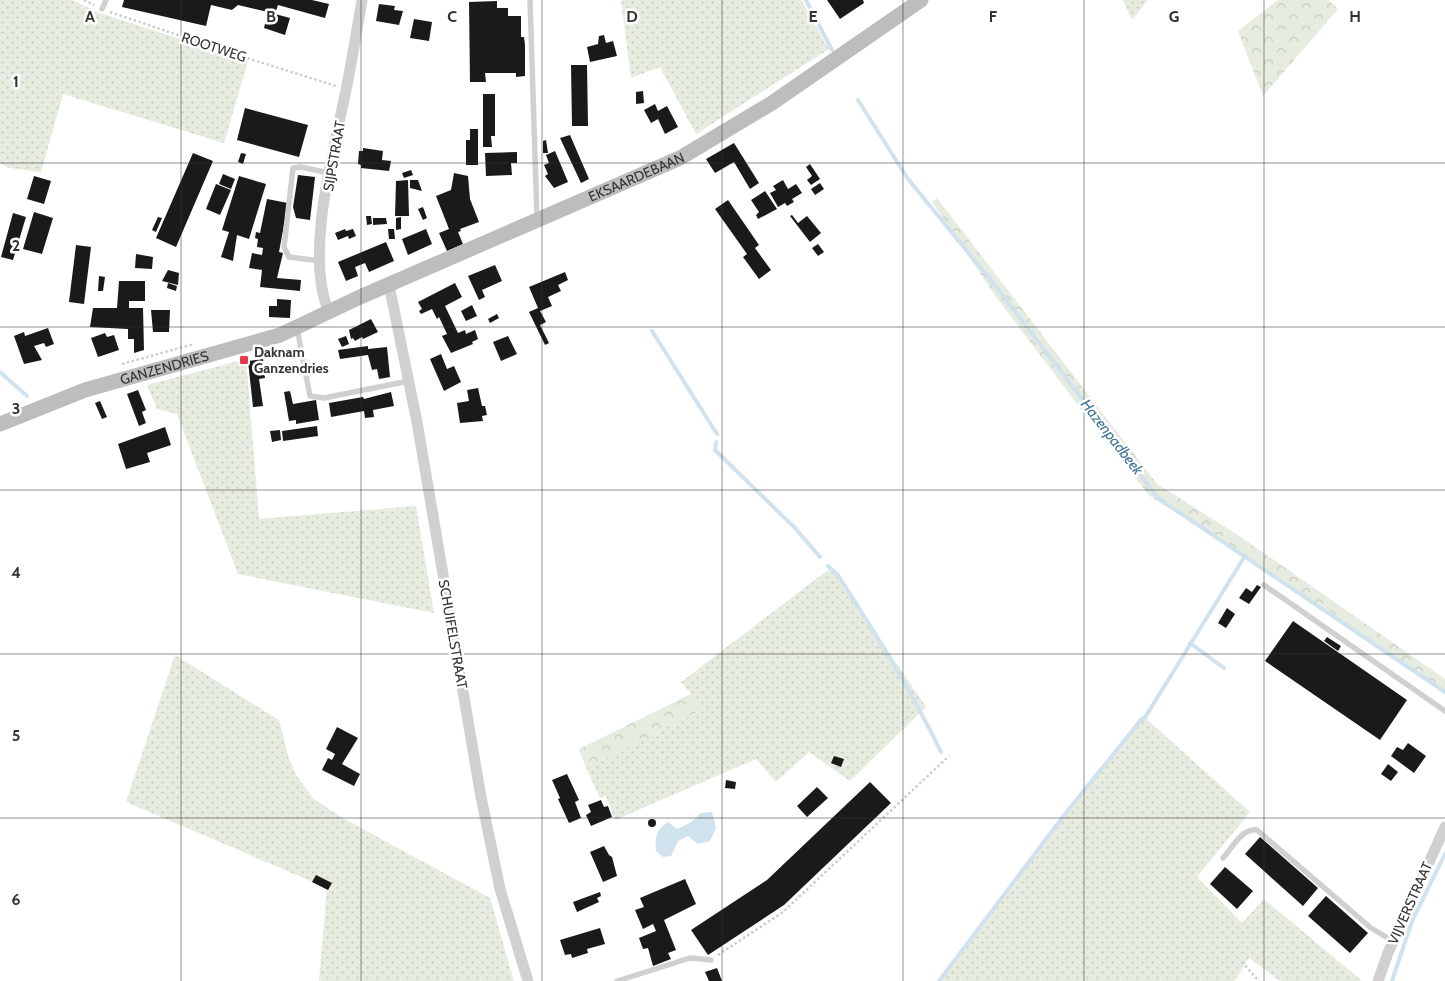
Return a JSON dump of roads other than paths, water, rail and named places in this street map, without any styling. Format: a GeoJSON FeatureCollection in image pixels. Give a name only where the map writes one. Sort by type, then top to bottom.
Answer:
{"type":"FeatureCollection","features":[{"type":"Feature","properties":{"kind":"main road","name":"EKSAARDEBAAN"},"geometry":{"type":"LineString","coordinates":[[330,312],[680,158],[717,138],[772,103],[920,0]]}},
{"type":"Feature","properties":{"kind":"main road","name":"GANZENDRIES"},"geometry":{"type":"LineString","coordinates":[[0,424],[85,390],[280,335],[330,312]]}},
{"type":"Feature","properties":{"kind":"street","name":"SIJPSTRAAT"},"geometry":{"type":"LineString","coordinates":[[330,312],[322,290],[320,250],[330,174],[362,0]]}},
{"type":"Feature","properties":{"kind":"street","name":"SCHUIFELSTRAAT"},"geometry":{"type":"LineString","coordinates":[[389,285],[409,381],[482,804],[500,889],[528,981]]}},
{"type":"Feature","properties":{"kind":"street","name":"VIJVERSTRAAT"},"geometry":{"type":"LineString","coordinates":[[1378,981],[1393,941],[1445,827]]}},
{"type":"Feature","properties":{"kind":"lane"},"geometry":{"type":"LineString","coordinates":[[102,9],[106,0]]}},
{"type":"Feature","properties":{"kind":"lane"},"geometry":{"type":"LineString","coordinates":[[530,0],[537,220]]}},
{"type":"Feature","properties":{"kind":"lane"},"geometry":{"type":"LineString","coordinates":[[320,261],[289,257],[284,247],[293,168],[300,167],[330,174]]}},
{"type":"Feature","properties":{"kind":"lane"},"geometry":{"type":"LineString","coordinates":[[297,328],[310,396],[324,398],[409,381]]}},
{"type":"Feature","properties":{"kind":"lane"},"geometry":{"type":"LineString","coordinates":[[1264,584],[1445,711]]}},
{"type":"Feature","properties":{"kind":"lane"},"geometry":{"type":"LineString","coordinates":[[1223,858],[1244,834],[1251,829],[1257,830],[1371,928],[1393,941]]}},
{"type":"Feature","properties":{"kind":"lane"},"geometry":{"type":"LineString","coordinates":[[617,981],[690,958],[711,960]]}},
{"type":"Feature","properties":{"kind":"water"},"geometry":{"type":"Polygon","coordinates":[[[712,812],[716,828],[710,841],[698,844],[688,836],[678,841],[671,856],[663,857],[656,851],[657,834],[668,822],[677,829],[690,823],[701,813],[712,812]]]}},
{"type":"Feature","properties":{"kind":"waterway","name":"Hazenpadbeek"},"geometry":{"type":"LineString","coordinates":[[806,0],[832,50]]}},
{"type":"Feature","properties":{"kind":"waterway","name":"Hazenpadbeek"},"geometry":{"type":"LineString","coordinates":[[858,100],[908,179],[994,284],[1158,498],[1445,692]]}},
{"type":"Feature","properties":{"kind":"waterway"},"geometry":{"type":"LineString","coordinates":[[652,331],[717,434]]}},
{"type":"Feature","properties":{"kind":"waterway"},"geometry":{"type":"LineString","coordinates":[[0,372],[27,396]]}},
{"type":"Feature","properties":{"kind":"waterway"},"geometry":{"type":"LineString","coordinates":[[716,442],[715,450],[795,528],[820,557]]}},
{"type":"Feature","properties":{"kind":"waterway"},"geometry":{"type":"LineString","coordinates":[[939,981],[1065,814],[1141,720],[1144,719],[1245,556]]}},
{"type":"Feature","properties":{"kind":"waterway"},"geometry":{"type":"LineString","coordinates":[[828,566],[838,575],[879,640],[941,752]]}},
{"type":"Feature","properties":{"kind":"waterway"},"geometry":{"type":"LineString","coordinates":[[1190,643],[1224,668]]}},
{"type":"Feature","properties":{"kind":"waterway","name":"Hazenpadbeek"},"geometry":{"type":"LineString","coordinates":[[1392,981],[1412,921],[1445,854]]}},
{"type":"Feature","properties":{"kind":"place","name":"Daknam Ganzendries"},"geometry":{"type":"Point","coordinates":[244,360]}}]}
